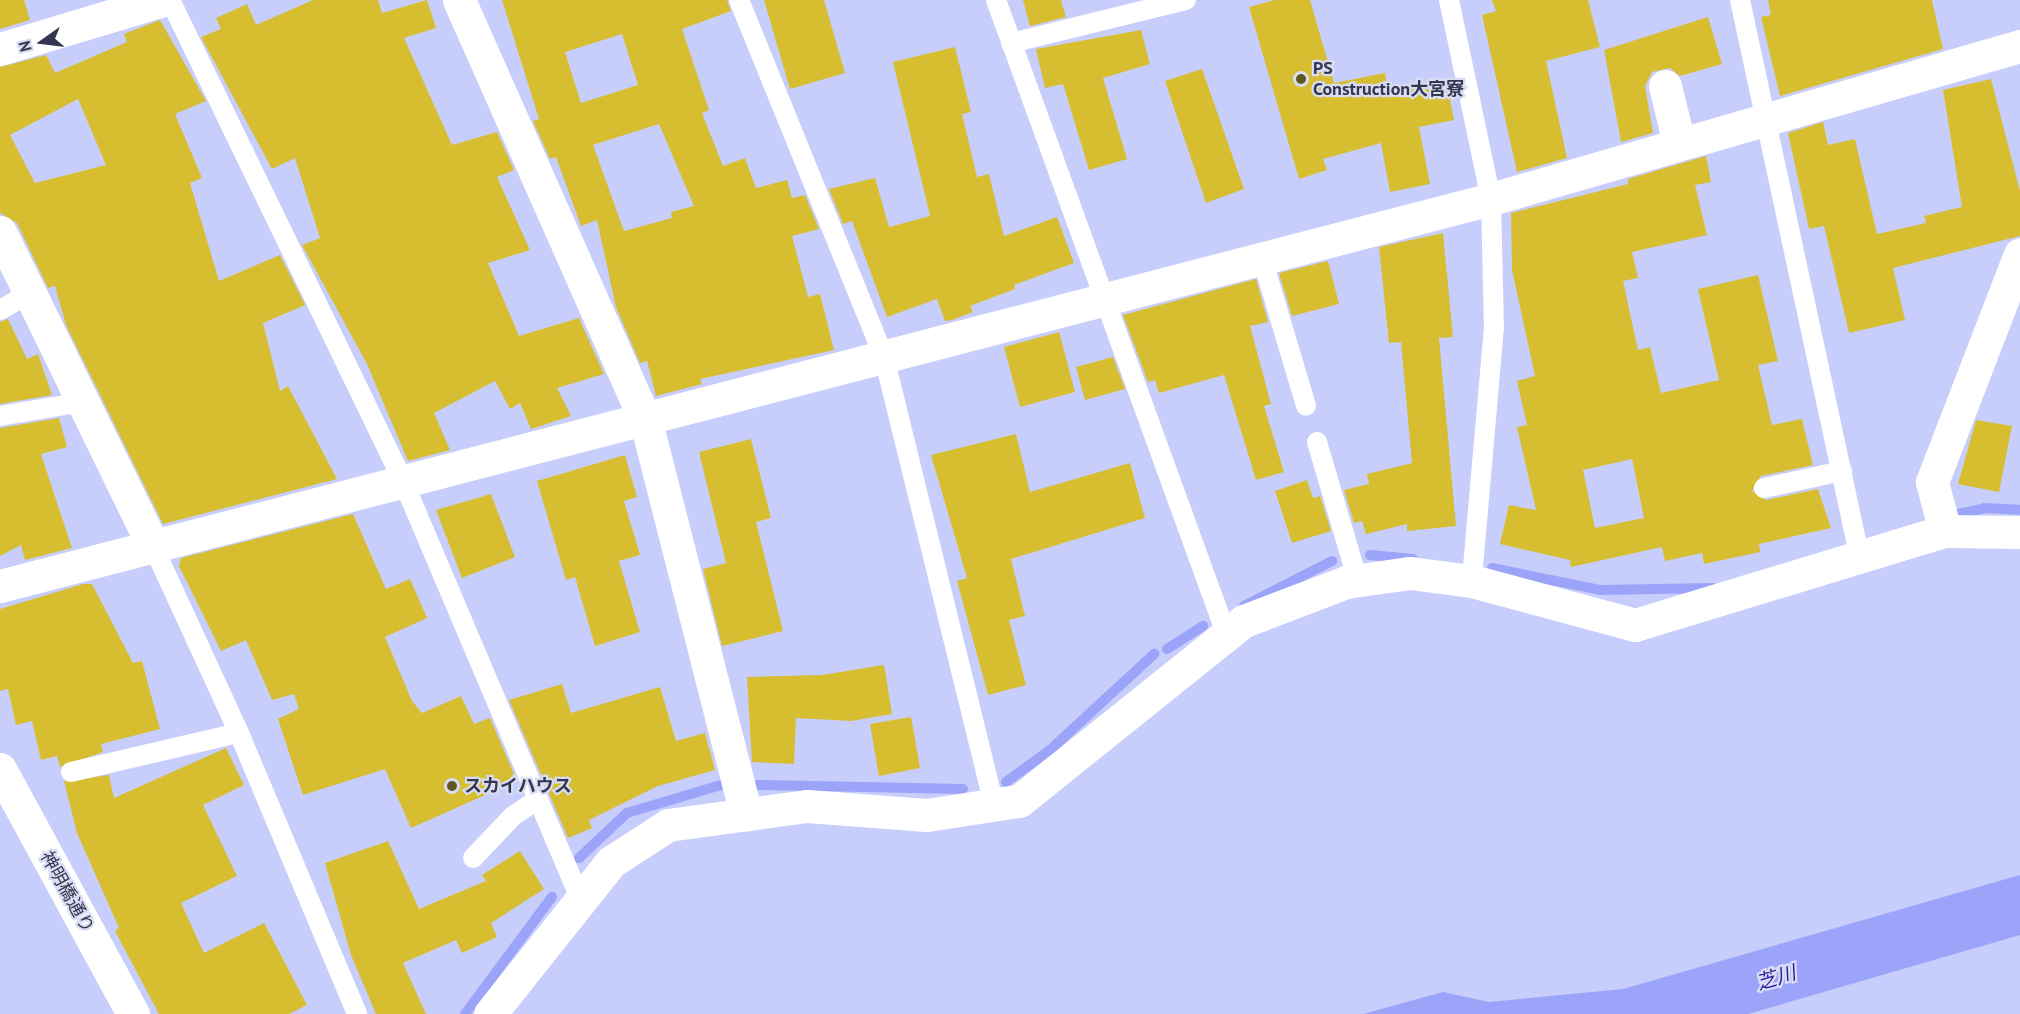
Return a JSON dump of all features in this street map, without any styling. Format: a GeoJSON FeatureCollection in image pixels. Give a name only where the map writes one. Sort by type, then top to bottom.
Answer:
{"type":"FeatureCollection","features":[{"type":"Feature","properties":{"kind":"street"},"geometry":{"type":"LineString","coordinates":[[0,49],[163,0]]}},
{"type":"Feature","properties":{"kind":"street"},"geometry":{"type":"LineString","coordinates":[[459,0],[645,422],[746,814]]}},
{"type":"Feature","properties":{"kind":"street"},"geometry":{"type":"LineString","coordinates":[[0,585],[403,481],[645,422],[884,357],[1491,199],[2020,46]]}},
{"type":"Feature","properties":{"kind":"street"},"geometry":{"type":"LineString","coordinates":[[1665,86],[1679,143]]}},
{"type":"Feature","properties":{"kind":"street"},"geometry":{"type":"LineString","coordinates":[[0,232],[153,546]]}},
{"type":"Feature","properties":{"kind":"street"},"geometry":{"type":"LineString","coordinates":[[1945,531],[1932,482],[2020,254]]}},
{"type":"Feature","properties":{"kind":"street"},"geometry":{"type":"LineString","coordinates":[[490,1014],[611,862],[668,825],[807,806],[927,815],[995,809],[1018,801],[1244,621],[1358,581],[1410,573],[1472,581],[1635,625],[1860,560],[1945,531],[2020,531]]}},
{"type":"Feature","properties":{"kind":"street","name":"神明橋通り"},"geometry":{"type":"LineString","coordinates":[[0,769],[134,1014]]}},
{"type":"Feature","properties":{"kind":"lane"},"geometry":{"type":"LineString","coordinates":[[170,0],[403,481],[581,900]]}},
{"type":"Feature","properties":{"kind":"lane"},"geometry":{"type":"LineString","coordinates":[[739,0],[884,357],[995,809]]}},
{"type":"Feature","properties":{"kind":"lane"},"geometry":{"type":"LineString","coordinates":[[996,0],[1227,636]]}},
{"type":"Feature","properties":{"kind":"lane"},"geometry":{"type":"LineString","coordinates":[[1011,43],[1186,0]]}},
{"type":"Feature","properties":{"kind":"lane"},"geometry":{"type":"LineString","coordinates":[[1449,0],[1491,199],[1494,327],[1472,581]]}},
{"type":"Feature","properties":{"kind":"lane"},"geometry":{"type":"LineString","coordinates":[[1740,0],[1860,560]]}},
{"type":"Feature","properties":{"kind":"lane"},"geometry":{"type":"LineString","coordinates":[[1262,258],[1306,406]]}},
{"type":"Feature","properties":{"kind":"lane"},"geometry":{"type":"LineString","coordinates":[[0,310],[30,293]]}},
{"type":"Feature","properties":{"kind":"lane"},"geometry":{"type":"LineString","coordinates":[[0,416],[83,402]]}},
{"type":"Feature","properties":{"kind":"lane"},"geometry":{"type":"LineString","coordinates":[[1317,442],[1358,581]]}},
{"type":"Feature","properties":{"kind":"lane"},"geometry":{"type":"LineString","coordinates":[[1764,488],[1842,471]]}},
{"type":"Feature","properties":{"kind":"lane"},"geometry":{"type":"LineString","coordinates":[[153,546],[239,733],[357,1014]]}},
{"type":"Feature","properties":{"kind":"lane"},"geometry":{"type":"LineString","coordinates":[[70,772],[239,733]]}},
{"type":"Feature","properties":{"kind":"lane"},"geometry":{"type":"LineString","coordinates":[[473,858],[513,816],[538,799]]}},
{"type":"Feature","properties":{"kind":"water","name":"芝川"},"geometry":{"type":"Polygon","coordinates":[[[2020,875],[2020,935],[1748,1014],[1363,1014],[1443,992],[1489,1002],[1623,989],[2020,875]]]}},
{"type":"Feature","properties":{"kind":"building"},"geometry":{"type":"Polygon","coordinates":[[[0,0],[24,0],[30,20],[0,29],[0,0]]]}},
{"type":"Feature","properties":{"kind":"building"},"geometry":{"type":"Polygon","coordinates":[[[313,0],[378,0],[382,13],[427,0],[436,28],[404,38],[452,145],[497,132],[514,170],[497,177],[530,250],[488,263],[519,336],[579,318],[604,374],[557,388],[571,416],[531,429],[520,403],[510,409],[495,381],[434,413],[450,450],[408,461],[367,364],[302,245],[320,238],[295,158],[272,169],[201,37],[221,29],[216,18],[247,4],[256,25],[313,0]]]}},
{"type":"Feature","properties":{"kind":"building"},"geometry":{"type":"Polygon","coordinates":[[[502,0],[727,0],[731,11],[682,29],[709,110],[702,113],[723,166],[745,158],[756,188],[787,180],[792,198],[805,195],[819,229],[792,236],[808,297],[820,294],[834,350],[700,379],[702,384],[656,396],[647,361],[640,363],[616,307],[597,220],[581,226],[556,157],[550,159],[533,121],[539,119],[502,0]],[[622,34],[565,52],[581,103],[638,85],[622,34]],[[659,124],[593,145],[624,231],[672,218],[671,212],[694,206],[659,124]]]}},
{"type":"Feature","properties":{"kind":"building"},"geometry":{"type":"Polygon","coordinates":[[[764,0],[824,0],[845,73],[790,89],[764,0]]]}},
{"type":"Feature","properties":{"kind":"building"},"geometry":{"type":"Polygon","coordinates":[[[1023,0],[1061,0],[1066,17],[1030,26],[1023,0]]]}},
{"type":"Feature","properties":{"kind":"building"},"geometry":{"type":"Polygon","coordinates":[[[1275,0],[1310,0],[1334,83],[1385,73],[1388,91],[1446,80],[1454,120],[1419,127],[1430,184],[1390,192],[1381,143],[1323,159],[1327,170],[1299,179],[1249,7],[1275,0]]]}},
{"type":"Feature","properties":{"kind":"building"},"geometry":{"type":"Polygon","coordinates":[[[1492,0],[1588,0],[1600,47],[1546,61],[1567,158],[1517,172],[1482,15],[1496,11],[1492,0]]]}},
{"type":"Feature","properties":{"kind":"building"},"geometry":{"type":"Polygon","coordinates":[[[1768,0],[1932,0],[1943,49],[1780,96],[1761,17],[1771,15],[1768,0]]]}},
{"type":"Feature","properties":{"kind":"building"},"geometry":{"type":"Polygon","coordinates":[[[1708,17],[1722,64],[1680,76],[1670,68],[1652,72],[1645,86],[1653,133],[1621,142],[1604,50],[1708,17]]]}},
{"type":"Feature","properties":{"kind":"building"},"geometry":{"type":"Polygon","coordinates":[[[160,20],[206,101],[175,114],[202,178],[190,183],[219,281],[280,255],[305,305],[263,323],[280,391],[288,386],[337,479],[163,524],[66,325],[55,286],[48,288],[17,223],[0,213],[0,67],[46,55],[55,73],[127,42],[124,34],[160,20]],[[78,99],[10,135],[35,183],[106,165],[78,99]]]}},
{"type":"Feature","properties":{"kind":"building"},"geometry":{"type":"Polygon","coordinates":[[[1141,30],[1150,64],[1103,78],[1127,159],[1089,170],[1063,84],[1045,88],[1036,49],[1141,30]]]}},
{"type":"Feature","properties":{"kind":"building"},"geometry":{"type":"Polygon","coordinates":[[[955,47],[971,112],[962,114],[977,177],[989,174],[1004,236],[1057,217],[1074,263],[1014,285],[1015,289],[970,306],[973,312],[952,320],[945,321],[937,299],[887,317],[852,221],[843,224],[829,189],[875,178],[889,227],[930,216],[893,62],[955,47]]]}},
{"type":"Feature","properties":{"kind":"building"},"geometry":{"type":"Polygon","coordinates":[[[1202,69],[1244,189],[1206,203],[1165,81],[1202,69]]]}},
{"type":"Feature","properties":{"kind":"building"},"geometry":{"type":"Polygon","coordinates":[[[1991,79],[2020,191],[2020,236],[1893,268],[1905,320],[1849,333],[1824,226],[1809,229],[1788,133],[1823,122],[1828,145],[1855,139],[1877,234],[1926,223],[1924,216],[1962,207],[1943,90],[1991,79]]]}},
{"type":"Feature","properties":{"kind":"building"},"geometry":{"type":"Polygon","coordinates":[[[1706,156],[1711,182],[1695,185],[1707,235],[1632,252],[1638,278],[1623,281],[1638,350],[1650,347],[1661,393],[1719,380],[1698,289],[1758,275],[1778,361],[1758,365],[1772,425],[1802,419],[1813,465],[1761,476],[1752,491],[1766,500],[1818,489],[1831,528],[1759,544],[1760,552],[1704,564],[1702,553],[1665,561],[1662,547],[1571,567],[1570,560],[1500,544],[1509,505],[1536,510],[1517,427],[1527,425],[1517,381],[1535,376],[1512,270],[1511,213],[1628,184],[1628,179],[1706,156]],[[1632,459],[1583,470],[1595,528],[1644,518],[1632,459]]]}},
{"type":"Feature","properties":{"kind":"building"},"geometry":{"type":"Polygon","coordinates":[[[1443,233],[1453,337],[1439,338],[1456,526],[1407,531],[1407,524],[1366,534],[1362,521],[1354,523],[1344,490],[1369,484],[1367,474],[1412,463],[1401,342],[1389,343],[1379,247],[1443,233]]]}},
{"type":"Feature","properties":{"kind":"building"},"geometry":{"type":"Polygon","coordinates":[[[1328,261],[1339,304],[1292,316],[1279,273],[1328,261]]]}},
{"type":"Feature","properties":{"kind":"building"},"geometry":{"type":"Polygon","coordinates":[[[1256,279],[1268,322],[1250,326],[1271,404],[1264,406],[1284,472],[1256,480],[1224,375],[1159,393],[1155,380],[1148,382],[1123,315],[1256,279]]]}},
{"type":"Feature","properties":{"kind":"building"},"geometry":{"type":"Polygon","coordinates":[[[8,319],[27,359],[38,354],[52,395],[0,404],[0,322],[8,319]]]}},
{"type":"Feature","properties":{"kind":"building"},"geometry":{"type":"Polygon","coordinates":[[[1059,332],[1075,392],[1020,407],[1004,347],[1059,332]]]}},
{"type":"Feature","properties":{"kind":"building"},"geometry":{"type":"Polygon","coordinates":[[[1113,357],[1125,389],[1085,400],[1076,367],[1113,357]]]}},
{"type":"Feature","properties":{"kind":"building"},"geometry":{"type":"Polygon","coordinates":[[[59,418],[67,447],[41,454],[72,548],[25,560],[21,545],[0,556],[0,428],[59,418]]]}},
{"type":"Feature","properties":{"kind":"building"},"geometry":{"type":"Polygon","coordinates":[[[1976,420],[2012,426],[1999,492],[1958,484],[1976,420]]]}},
{"type":"Feature","properties":{"kind":"building"},"geometry":{"type":"Polygon","coordinates":[[[1016,434],[1030,492],[1130,463],[1145,518],[1011,559],[1025,616],[1009,620],[1026,685],[988,695],[957,581],[967,578],[931,455],[1016,434]]]}},
{"type":"Feature","properties":{"kind":"building"},"geometry":{"type":"Polygon","coordinates":[[[751,439],[771,518],[756,522],[783,631],[722,646],[703,569],[726,563],[699,452],[751,439]]]}},
{"type":"Feature","properties":{"kind":"building"},"geometry":{"type":"Polygon","coordinates":[[[625,455],[637,497],[624,501],[640,555],[619,561],[640,632],[595,646],[575,577],[566,580],[537,481],[625,455]]]}},
{"type":"Feature","properties":{"kind":"building"},"geometry":{"type":"Polygon","coordinates":[[[1307,480],[1313,498],[1320,496],[1331,531],[1292,543],[1275,491],[1307,480]]]}},
{"type":"Feature","properties":{"kind":"building"},"geometry":{"type":"Polygon","coordinates":[[[491,494],[515,557],[462,578],[436,510],[491,494]]]}},
{"type":"Feature","properties":{"kind":"building"},"geometry":{"type":"Polygon","coordinates":[[[353,514],[386,589],[410,579],[427,618],[385,637],[412,701],[422,713],[461,696],[474,724],[490,718],[517,781],[411,828],[385,769],[303,795],[278,719],[299,709],[294,694],[272,700],[246,640],[221,651],[179,566],[181,558],[353,514]]]}},
{"type":"Feature","properties":{"kind":"building"},"geometry":{"type":"Polygon","coordinates":[[[83,584],[92,584],[133,663],[142,661],[160,729],[101,744],[103,752],[60,767],[57,756],[41,760],[32,721],[16,725],[8,689],[0,691],[0,609],[83,584]]]}},
{"type":"Feature","properties":{"kind":"building"},"geometry":{"type":"Polygon","coordinates":[[[884,665],[892,714],[851,721],[796,718],[794,764],[752,762],[747,677],[822,675],[884,665]]]}},
{"type":"Feature","properties":{"kind":"building"},"geometry":{"type":"Polygon","coordinates":[[[562,684],[571,713],[660,687],[676,741],[705,733],[715,770],[658,786],[589,820],[592,828],[568,838],[509,700],[562,684]]]}},
{"type":"Feature","properties":{"kind":"building"},"geometry":{"type":"Polygon","coordinates":[[[911,717],[920,768],[879,776],[870,724],[911,717]]]}},
{"type":"Feature","properties":{"kind":"building"},"geometry":{"type":"Polygon","coordinates":[[[226,748],[244,785],[203,805],[237,876],[181,903],[204,953],[264,923],[307,1005],[289,1014],[159,1014],[115,931],[119,928],[77,833],[64,781],[109,775],[114,798],[226,748]]]}},
{"type":"Feature","properties":{"kind":"building"},"geometry":{"type":"Polygon","coordinates":[[[388,841],[419,909],[486,881],[482,875],[520,851],[544,889],[491,923],[497,937],[462,953],[456,940],[403,963],[426,1014],[376,1014],[351,955],[325,863],[388,841]]]}},
{"type":"Feature","properties":{"kind":"waterway"},"geometry":{"type":"LineString","coordinates":[[1948,516],[1985,508],[2020,510]]}},
{"type":"Feature","properties":{"kind":"waterway"},"geometry":{"type":"LineString","coordinates":[[1370,555],[1413,559]]}},
{"type":"Feature","properties":{"kind":"waterway"},"geometry":{"type":"LineString","coordinates":[[1244,606],[1332,561]]}},
{"type":"Feature","properties":{"kind":"waterway"},"geometry":{"type":"LineString","coordinates":[[1492,568],[1600,590],[1713,588]]}},
{"type":"Feature","properties":{"kind":"waterway"},"geometry":{"type":"LineString","coordinates":[[1167,649],[1203,626]]}},
{"type":"Feature","properties":{"kind":"waterway"},"geometry":{"type":"LineString","coordinates":[[1006,782],[1050,750],[1154,654]]}},
{"type":"Feature","properties":{"kind":"waterway"},"geometry":{"type":"LineString","coordinates":[[579,858],[627,813],[721,785]]}},
{"type":"Feature","properties":{"kind":"waterway"},"geometry":{"type":"LineString","coordinates":[[757,785],[963,789]]}},
{"type":"Feature","properties":{"kind":"waterway"},"geometry":{"type":"LineString","coordinates":[[465,1014],[552,897]]}},
{"type":"Feature","properties":{"kind":"place","name":"PS Construction大宮寮"},"geometry":{"type":"Point","coordinates":[1301,79]}},
{"type":"Feature","properties":{"kind":"place","name":"スカイハウス"},"geometry":{"type":"Point","coordinates":[452,786]}}]}
